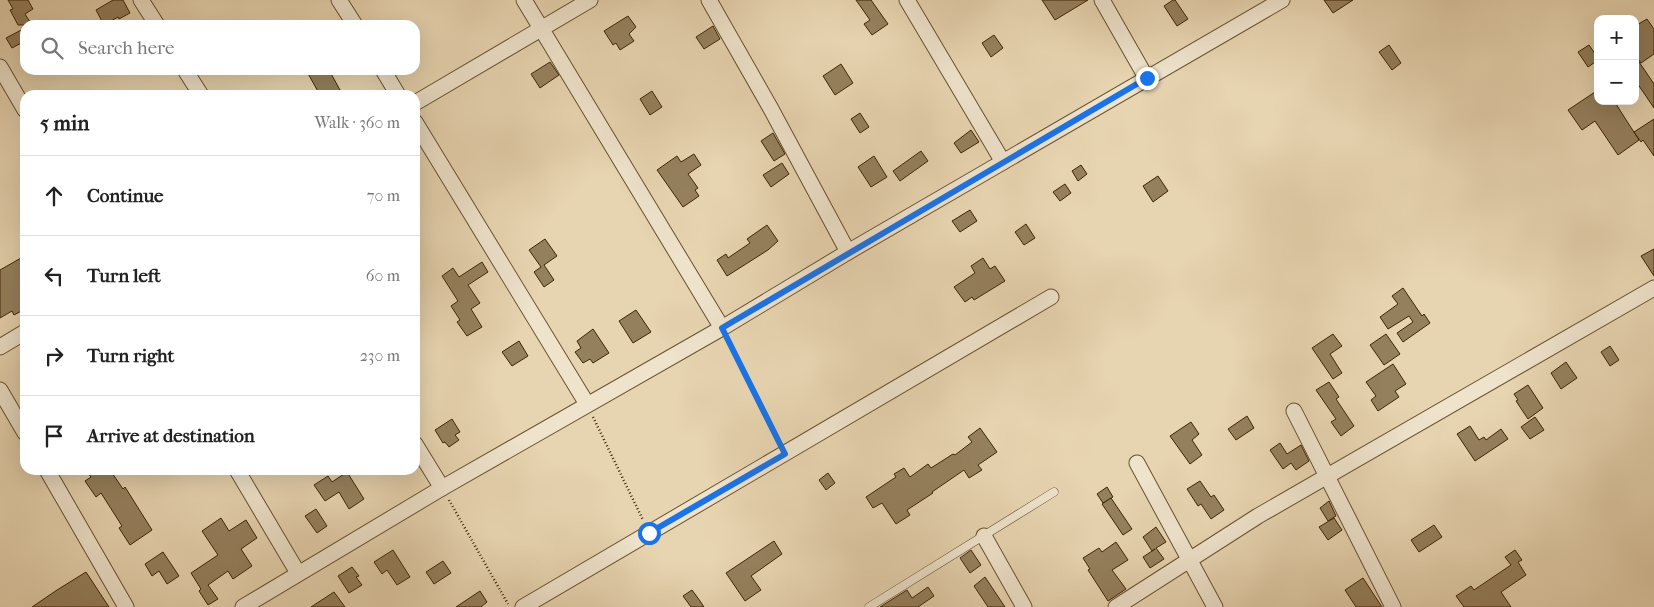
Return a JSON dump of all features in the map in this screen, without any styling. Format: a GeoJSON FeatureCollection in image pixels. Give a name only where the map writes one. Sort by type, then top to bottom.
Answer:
{"type":"FeatureCollection","features":[{"type":"Feature","properties":{"kind":"street"},"geometry":{"type":"LineString","coordinates":[[141,0],[154,20]]}},
{"type":"Feature","properties":{"kind":"street"},"geometry":{"type":"LineString","coordinates":[[339,0],[352,20]]}},
{"type":"Feature","properties":{"kind":"street"},"geometry":{"type":"LineString","coordinates":[[524,0],[722,328]]}},
{"type":"Feature","properties":{"kind":"street"},"geometry":{"type":"LineString","coordinates":[[420,100],[590,0]]}},
{"type":"Feature","properties":{"kind":"street"},"geometry":{"type":"LineString","coordinates":[[709,0],[771,109],[848,252]]}},
{"type":"Feature","properties":{"kind":"street"},"geometry":{"type":"LineString","coordinates":[[907,0],[1003,162]]}},
{"type":"Feature","properties":{"kind":"street"},"geometry":{"type":"LineString","coordinates":[[1102,0],[1147,78]]}},
{"type":"Feature","properties":{"kind":"street"},"geometry":{"type":"LineString","coordinates":[[243,607],[442,488],[722,328],[848,252],[1281,0]]}},
{"type":"Feature","properties":{"kind":"street"},"geometry":{"type":"LineString","coordinates":[[0,67],[20,101]]}},
{"type":"Feature","properties":{"kind":"street"},"geometry":{"type":"LineString","coordinates":[[188,75],[198,90]]}},
{"type":"Feature","properties":{"kind":"street"},"geometry":{"type":"LineString","coordinates":[[386,75],[395,90]]}},
{"type":"Feature","properties":{"kind":"street"},"geometry":{"type":"LineString","coordinates":[[420,130],[587,404]]}},
{"type":"Feature","properties":{"kind":"street"},"geometry":{"type":"LineString","coordinates":[[1116,607],[1258,516],[1654,288]]}},
{"type":"Feature","properties":{"kind":"street"},"geometry":{"type":"LineString","coordinates":[[523,607],[1051,297]]}},
{"type":"Feature","properties":{"kind":"street"},"geometry":{"type":"LineString","coordinates":[[0,347],[20,335]]}},
{"type":"Feature","properties":{"kind":"street"},"geometry":{"type":"LineString","coordinates":[[0,390],[20,424]]}},
{"type":"Feature","properties":{"kind":"street"},"geometry":{"type":"LineString","coordinates":[[1294,411],[1392,607]]}},
{"type":"Feature","properties":{"kind":"street"},"geometry":{"type":"LineString","coordinates":[[420,452],[442,488]]}},
{"type":"Feature","properties":{"kind":"street"},"geometry":{"type":"LineString","coordinates":[[1137,463],[1215,607]]}},
{"type":"Feature","properties":{"kind":"street"},"geometry":{"type":"LineString","coordinates":[[50,475],[126,607]]}},
{"type":"Feature","properties":{"kind":"street"},"geometry":{"type":"LineString","coordinates":[[240,475],[298,573]]}},
{"type":"Feature","properties":{"kind":"street"},"geometry":{"type":"LineString","coordinates":[[984,536],[1024,607]]}},
{"type":"Feature","properties":{"kind":"lane"},"geometry":{"type":"LineString","coordinates":[[869,607],[1054,492]]}},
{"type":"Feature","properties":{"kind":"path"},"geometry":{"type":"LineString","coordinates":[[722,328],[785,454]]}},
{"type":"Feature","properties":{"kind":"path"},"geometry":{"type":"LineString","coordinates":[[587,404],[649,533]]}},
{"type":"Feature","properties":{"kind":"path"},"geometry":{"type":"LineString","coordinates":[[442,488],[510,607]]}},
{"type":"Feature","properties":{"kind":"building"},"geometry":{"type":"Polygon","coordinates":[[[8,0],[28,0],[33,9],[25,14],[29,20],[20,20],[20,25],[18,25],[10,10],[13,9],[8,0]]]}},
{"type":"Feature","properties":{"kind":"building"},"geometry":{"type":"Polygon","coordinates":[[[113,0],[123,0],[130,13],[119,19],[118,17],[113,20],[101,20],[96,10],[113,0]]]}},
{"type":"Feature","properties":{"kind":"building"},"geometry":{"type":"Polygon","coordinates":[[[856,0],[871,0],[888,24],[872,35],[864,24],[870,20],[856,0]]]}},
{"type":"Feature","properties":{"kind":"building"},"geometry":{"type":"Polygon","coordinates":[[[1042,0],[1088,0],[1055,20],[1042,0]]]}},
{"type":"Feature","properties":{"kind":"building"},"geometry":{"type":"Polygon","coordinates":[[[1175,0],[1188,19],[1177,26],[1164,6],[1175,0]]]}},
{"type":"Feature","properties":{"kind":"building"},"geometry":{"type":"Polygon","coordinates":[[[1324,0],[1353,0],[1333,13],[1324,0]]]}},
{"type":"Feature","properties":{"kind":"building"},"geometry":{"type":"Polygon","coordinates":[[[628,16],[636,27],[629,34],[634,41],[620,50],[616,43],[613,45],[604,31],[628,16]]]}},
{"type":"Feature","properties":{"kind":"building"},"geometry":{"type":"Polygon","coordinates":[[[1647,19],[1654,29],[1654,54],[1641,63],[1639,60],[1639,24],[1647,19]]]}},
{"type":"Feature","properties":{"kind":"building"},"geometry":{"type":"Polygon","coordinates":[[[713,26],[720,39],[704,49],[696,37],[713,26]]]}},
{"type":"Feature","properties":{"kind":"building"},"geometry":{"type":"Polygon","coordinates":[[[20,31],[20,44],[12,48],[6,38],[20,31]]]}},
{"type":"Feature","properties":{"kind":"building"},"geometry":{"type":"Polygon","coordinates":[[[994,35],[1003,48],[991,57],[982,43],[994,35]]]}},
{"type":"Feature","properties":{"kind":"building"},"geometry":{"type":"Polygon","coordinates":[[[1389,45],[1401,63],[1392,70],[1379,52],[1389,45]]]}},
{"type":"Feature","properties":{"kind":"building"},"geometry":{"type":"Polygon","coordinates":[[[1589,45],[1594,52],[1594,63],[1588,67],[1578,52],[1589,45]]]}},
{"type":"Feature","properties":{"kind":"building"},"geometry":{"type":"Polygon","coordinates":[[[550,62],[559,75],[540,88],[531,74],[550,62]]]}},
{"type":"Feature","properties":{"kind":"building"},"geometry":{"type":"Polygon","coordinates":[[[1639,62],[1654,84],[1654,108],[1639,86],[1639,62]]]}},
{"type":"Feature","properties":{"kind":"building"},"geometry":{"type":"Polygon","coordinates":[[[841,64],[853,83],[835,95],[823,76],[841,64]]]}},
{"type":"Feature","properties":{"kind":"building"},"geometry":{"type":"Polygon","coordinates":[[[309,75],[332,75],[340,90],[317,90],[309,75]]]}},
{"type":"Feature","properties":{"kind":"building"},"geometry":{"type":"Polygon","coordinates":[[[652,91],[662,107],[650,115],[640,99],[652,91]]]}},
{"type":"Feature","properties":{"kind":"building"},"geometry":{"type":"Polygon","coordinates":[[[1594,93],[1594,105],[1617,105],[1639,140],[1618,155],[1595,121],[1582,130],[1568,110],[1594,93]]]}},
{"type":"Feature","properties":{"kind":"building"},"geometry":{"type":"Polygon","coordinates":[[[860,113],[869,127],[860,133],[851,119],[860,113]]]}},
{"type":"Feature","properties":{"kind":"building"},"geometry":{"type":"Polygon","coordinates":[[[1654,119],[1654,156],[1643,140],[1641,142],[1634,132],[1654,119]]]}},
{"type":"Feature","properties":{"kind":"building"},"geometry":{"type":"Polygon","coordinates":[[[971,130],[979,142],[961,153],[954,143],[971,130]]]}},
{"type":"Feature","properties":{"kind":"building"},"geometry":{"type":"Polygon","coordinates":[[[773,133],[785,154],[774,161],[761,141],[773,133]]]}},
{"type":"Feature","properties":{"kind":"building"},"geometry":{"type":"Polygon","coordinates":[[[921,151],[928,161],[900,181],[893,171],[921,151]]]}},
{"type":"Feature","properties":{"kind":"building"},"geometry":{"type":"Polygon","coordinates":[[[694,154],[701,165],[688,174],[698,188],[695,190],[699,196],[683,207],[657,170],[677,156],[681,162],[694,154]]]}},
{"type":"Feature","properties":{"kind":"building"},"geometry":{"type":"Polygon","coordinates":[[[874,156],[887,177],[871,187],[858,167],[874,156]]]}},
{"type":"Feature","properties":{"kind":"building"},"geometry":{"type":"Polygon","coordinates":[[[782,163],[789,174],[771,187],[763,175],[782,163]]]}},
{"type":"Feature","properties":{"kind":"building"},"geometry":{"type":"Polygon","coordinates":[[[1081,165],[1087,174],[1078,181],[1072,171],[1081,165]]]}},
{"type":"Feature","properties":{"kind":"building"},"geometry":{"type":"Polygon","coordinates":[[[1158,176],[1168,191],[1153,202],[1143,186],[1158,176]]]}},
{"type":"Feature","properties":{"kind":"building"},"geometry":{"type":"Polygon","coordinates":[[[1065,184],[1071,193],[1060,201],[1053,192],[1065,184]]]}},
{"type":"Feature","properties":{"kind":"building"},"geometry":{"type":"Polygon","coordinates":[[[970,210],[977,221],[960,232],[952,221],[970,210]]]}},
{"type":"Feature","properties":{"kind":"building"},"geometry":{"type":"Polygon","coordinates":[[[1026,224],[1035,238],[1024,245],[1015,232],[1026,224]]]}},
{"type":"Feature","properties":{"kind":"building"},"geometry":{"type":"Polygon","coordinates":[[[767,225],[778,241],[768,250],[727,276],[717,260],[726,254],[728,258],[750,243],[747,239],[767,225]]]}},
{"type":"Feature","properties":{"kind":"building"},"geometry":{"type":"Polygon","coordinates":[[[545,239],[557,256],[544,265],[554,280],[544,287],[534,272],[541,267],[529,250],[545,239]]]}},
{"type":"Feature","properties":{"kind":"building"},"geometry":{"type":"Polygon","coordinates":[[[1654,249],[1654,276],[1641,256],[1654,249]]]}},
{"type":"Feature","properties":{"kind":"building"},"geometry":{"type":"Polygon","coordinates":[[[983,258],[990,269],[995,266],[1005,281],[974,300],[972,297],[965,302],[954,287],[975,273],[971,266],[983,258]]]}},
{"type":"Feature","properties":{"kind":"building"},"geometry":{"type":"Polygon","coordinates":[[[20,259],[20,312],[14,315],[12,311],[0,318],[0,270],[20,259]]]}},
{"type":"Feature","properties":{"kind":"building"},"geometry":{"type":"Polygon","coordinates":[[[482,262],[488,272],[468,285],[480,303],[471,309],[482,327],[467,336],[457,322],[460,320],[451,306],[458,301],[442,276],[453,268],[459,277],[482,262]]]}},
{"type":"Feature","properties":{"kind":"building"},"geometry":{"type":"Polygon","coordinates":[[[1403,288],[1422,316],[1424,314],[1430,323],[1403,342],[1397,333],[1413,322],[1409,316],[1388,329],[1380,317],[1398,304],[1392,296],[1403,288]]]}},
{"type":"Feature","properties":{"kind":"building"},"geometry":{"type":"Polygon","coordinates":[[[636,310],[651,332],[633,343],[619,321],[636,310]]]}},
{"type":"Feature","properties":{"kind":"building"},"geometry":{"type":"Polygon","coordinates":[[[593,329],[609,353],[593,363],[590,359],[583,363],[575,352],[581,348],[577,341],[593,329]]]}},
{"type":"Feature","properties":{"kind":"building"},"geometry":{"type":"Polygon","coordinates":[[[1333,334],[1342,346],[1330,354],[1342,373],[1333,379],[1312,348],[1333,334]]]}},
{"type":"Feature","properties":{"kind":"building"},"geometry":{"type":"Polygon","coordinates":[[[1386,334],[1400,354],[1384,365],[1370,345],[1386,334]]]}},
{"type":"Feature","properties":{"kind":"building"},"geometry":{"type":"Polygon","coordinates":[[[519,341],[528,356],[512,366],[502,352],[519,341]]]}},
{"type":"Feature","properties":{"kind":"building"},"geometry":{"type":"Polygon","coordinates":[[[1610,346],[1619,360],[1610,366],[1601,352],[1610,346]]]}},
{"type":"Feature","properties":{"kind":"building"},"geometry":{"type":"Polygon","coordinates":[[[1566,362],[1577,378],[1561,389],[1551,373],[1566,362]]]}},
{"type":"Feature","properties":{"kind":"building"},"geometry":{"type":"Polygon","coordinates":[[[1393,364],[1406,384],[1395,391],[1399,397],[1378,411],[1371,400],[1376,396],[1366,382],[1393,364]]]}},
{"type":"Feature","properties":{"kind":"building"},"geometry":{"type":"Polygon","coordinates":[[[1329,382],[1339,397],[1336,399],[1354,426],[1341,436],[1331,422],[1336,419],[1316,390],[1329,382]]]}},
{"type":"Feature","properties":{"kind":"building"},"geometry":{"type":"Polygon","coordinates":[[[1528,385],[1543,408],[1528,419],[1516,401],[1518,400],[1514,394],[1528,385]]]}},
{"type":"Feature","properties":{"kind":"building"},"geometry":{"type":"Polygon","coordinates":[[[1247,416],[1254,428],[1236,440],[1228,429],[1247,416]]]}},
{"type":"Feature","properties":{"kind":"building"},"geometry":{"type":"Polygon","coordinates":[[[1535,417],[1544,430],[1530,439],[1521,427],[1535,417]]]}},
{"type":"Feature","properties":{"kind":"building"},"geometry":{"type":"Polygon","coordinates":[[[452,419],[460,432],[455,435],[459,440],[449,447],[445,442],[443,443],[435,430],[452,419]]]}},
{"type":"Feature","properties":{"kind":"building"},"geometry":{"type":"Polygon","coordinates":[[[1191,422],[1199,434],[1192,440],[1202,455],[1190,464],[1170,436],[1191,422]]]}},
{"type":"Feature","properties":{"kind":"building"},"geometry":{"type":"Polygon","coordinates":[[[1470,426],[1479,440],[1484,437],[1486,440],[1501,429],[1508,439],[1475,461],[1457,434],[1470,426]]]}},
{"type":"Feature","properties":{"kind":"building"},"geometry":{"type":"Polygon","coordinates":[[[980,428],[997,452],[978,465],[982,470],[969,478],[964,470],[907,510],[910,515],[896,524],[882,503],[873,508],[866,497],[896,477],[894,474],[904,468],[910,477],[928,464],[931,468],[953,454],[955,455],[972,442],[968,437],[980,428]]]}},
{"type":"Feature","properties":{"kind":"building"},"geometry":{"type":"Polygon","coordinates":[[[1280,443],[1287,454],[1301,445],[1309,461],[1296,470],[1291,463],[1283,469],[1270,450],[1280,443]]]}},
{"type":"Feature","properties":{"kind":"building"},"geometry":{"type":"Polygon","coordinates":[[[828,473],[835,483],[826,490],[819,480],[828,473]]]}},
{"type":"Feature","properties":{"kind":"building"},"geometry":{"type":"Polygon","coordinates":[[[90,475],[113,475],[123,489],[125,487],[152,530],[130,545],[119,528],[122,526],[101,493],[96,497],[85,481],[91,477],[90,475]]]}},
{"type":"Feature","properties":{"kind":"building"},"geometry":{"type":"Polygon","coordinates":[[[342,475],[349,475],[364,499],[349,509],[339,492],[325,501],[314,485],[328,476],[332,482],[342,475]]]}},
{"type":"Feature","properties":{"kind":"building"},"geometry":{"type":"Polygon","coordinates":[[[1200,481],[1211,497],[1214,495],[1224,510],[1211,519],[1201,504],[1198,506],[1187,489],[1200,481]]]}},
{"type":"Feature","properties":{"kind":"building"},"geometry":{"type":"Polygon","coordinates":[[[1107,487],[1113,497],[1103,503],[1097,494],[1107,487]]]}},
{"type":"Feature","properties":{"kind":"building"},"geometry":{"type":"Polygon","coordinates":[[[1111,498],[1132,529],[1123,535],[1102,504],[1111,498]]]}},
{"type":"Feature","properties":{"kind":"building"},"geometry":{"type":"Polygon","coordinates":[[[1329,501],[1336,516],[1328,521],[1320,508],[1329,501]]]}},
{"type":"Feature","properties":{"kind":"building"},"geometry":{"type":"Polygon","coordinates":[[[316,509],[327,526],[317,533],[305,516],[316,509]]]}},
{"type":"Feature","properties":{"kind":"building"},"geometry":{"type":"Polygon","coordinates":[[[221,518],[229,531],[246,520],[257,538],[241,549],[252,566],[233,579],[228,571],[208,585],[218,599],[208,605],[191,573],[218,555],[202,531],[221,518]]]}},
{"type":"Feature","properties":{"kind":"building"},"geometry":{"type":"Polygon","coordinates":[[[1334,518],[1342,530],[1328,540],[1319,527],[1334,518]]]}},
{"type":"Feature","properties":{"kind":"building"},"geometry":{"type":"Polygon","coordinates":[[[1434,525],[1442,537],[1419,552],[1411,540],[1434,525]]]}},
{"type":"Feature","properties":{"kind":"building"},"geometry":{"type":"Polygon","coordinates":[[[1156,527],[1166,542],[1156,548],[1164,559],[1150,568],[1143,557],[1152,551],[1143,537],[1156,527]]]}},
{"type":"Feature","properties":{"kind":"building"},"geometry":{"type":"Polygon","coordinates":[[[774,541],[782,554],[751,576],[761,590],[745,601],[726,573],[774,541]]]}},
{"type":"Feature","properties":{"kind":"building"},"geometry":{"type":"Polygon","coordinates":[[[1116,542],[1128,560],[1112,570],[1126,589],[1108,601],[1088,570],[1090,569],[1083,558],[1099,548],[1102,552],[1116,542]]]}},
{"type":"Feature","properties":{"kind":"building"},"geometry":{"type":"Polygon","coordinates":[[[393,550],[410,577],[397,585],[387,570],[382,574],[374,562],[393,550]]]}},
{"type":"Feature","properties":{"kind":"building"},"geometry":{"type":"Polygon","coordinates":[[[971,550],[981,565],[970,573],[960,558],[971,550]]]}},
{"type":"Feature","properties":{"kind":"building"},"geometry":{"type":"Polygon","coordinates":[[[1515,550],[1522,560],[1518,562],[1526,575],[1501,592],[1511,607],[1464,607],[1456,596],[1471,586],[1474,590],[1511,565],[1505,557],[1515,550]]]}},
{"type":"Feature","properties":{"kind":"building"},"geometry":{"type":"Polygon","coordinates":[[[163,552],[179,576],[167,584],[159,571],[152,576],[145,564],[163,552]]]}},
{"type":"Feature","properties":{"kind":"building"},"geometry":{"type":"Polygon","coordinates":[[[443,561],[451,573],[434,584],[426,572],[443,561]]]}},
{"type":"Feature","properties":{"kind":"building"},"geometry":{"type":"Polygon","coordinates":[[[352,567],[359,576],[356,577],[362,585],[349,593],[338,576],[352,567]]]}},
{"type":"Feature","properties":{"kind":"building"},"geometry":{"type":"Polygon","coordinates":[[[86,572],[109,607],[32,607],[57,590],[86,572]]]}},
{"type":"Feature","properties":{"kind":"building"},"geometry":{"type":"Polygon","coordinates":[[[985,577],[1005,607],[988,607],[974,586],[985,577]]]}},
{"type":"Feature","properties":{"kind":"building"},"geometry":{"type":"Polygon","coordinates":[[[1363,578],[1382,607],[1356,607],[1345,590],[1363,578]]]}},
{"type":"Feature","properties":{"kind":"building"},"geometry":{"type":"Polygon","coordinates":[[[928,587],[934,596],[918,607],[880,607],[907,590],[912,598],[928,587]]]}},
{"type":"Feature","properties":{"kind":"building"},"geometry":{"type":"Polygon","coordinates":[[[692,590],[704,607],[691,607],[683,596],[692,590]]]}},
{"type":"Feature","properties":{"kind":"building"},"geometry":{"type":"Polygon","coordinates":[[[480,591],[487,602],[481,607],[456,607],[480,591]]]}},
{"type":"Feature","properties":{"kind":"building"},"geometry":{"type":"Polygon","coordinates":[[[334,592],[345,607],[311,607],[334,592]]]}},
{"type":"Feature","properties":{"kind":"route"},"geometry":{"type":"LineString","coordinates":[[649,533],[785,454],[722,328],[848,252],[1147,78]]}}]}
